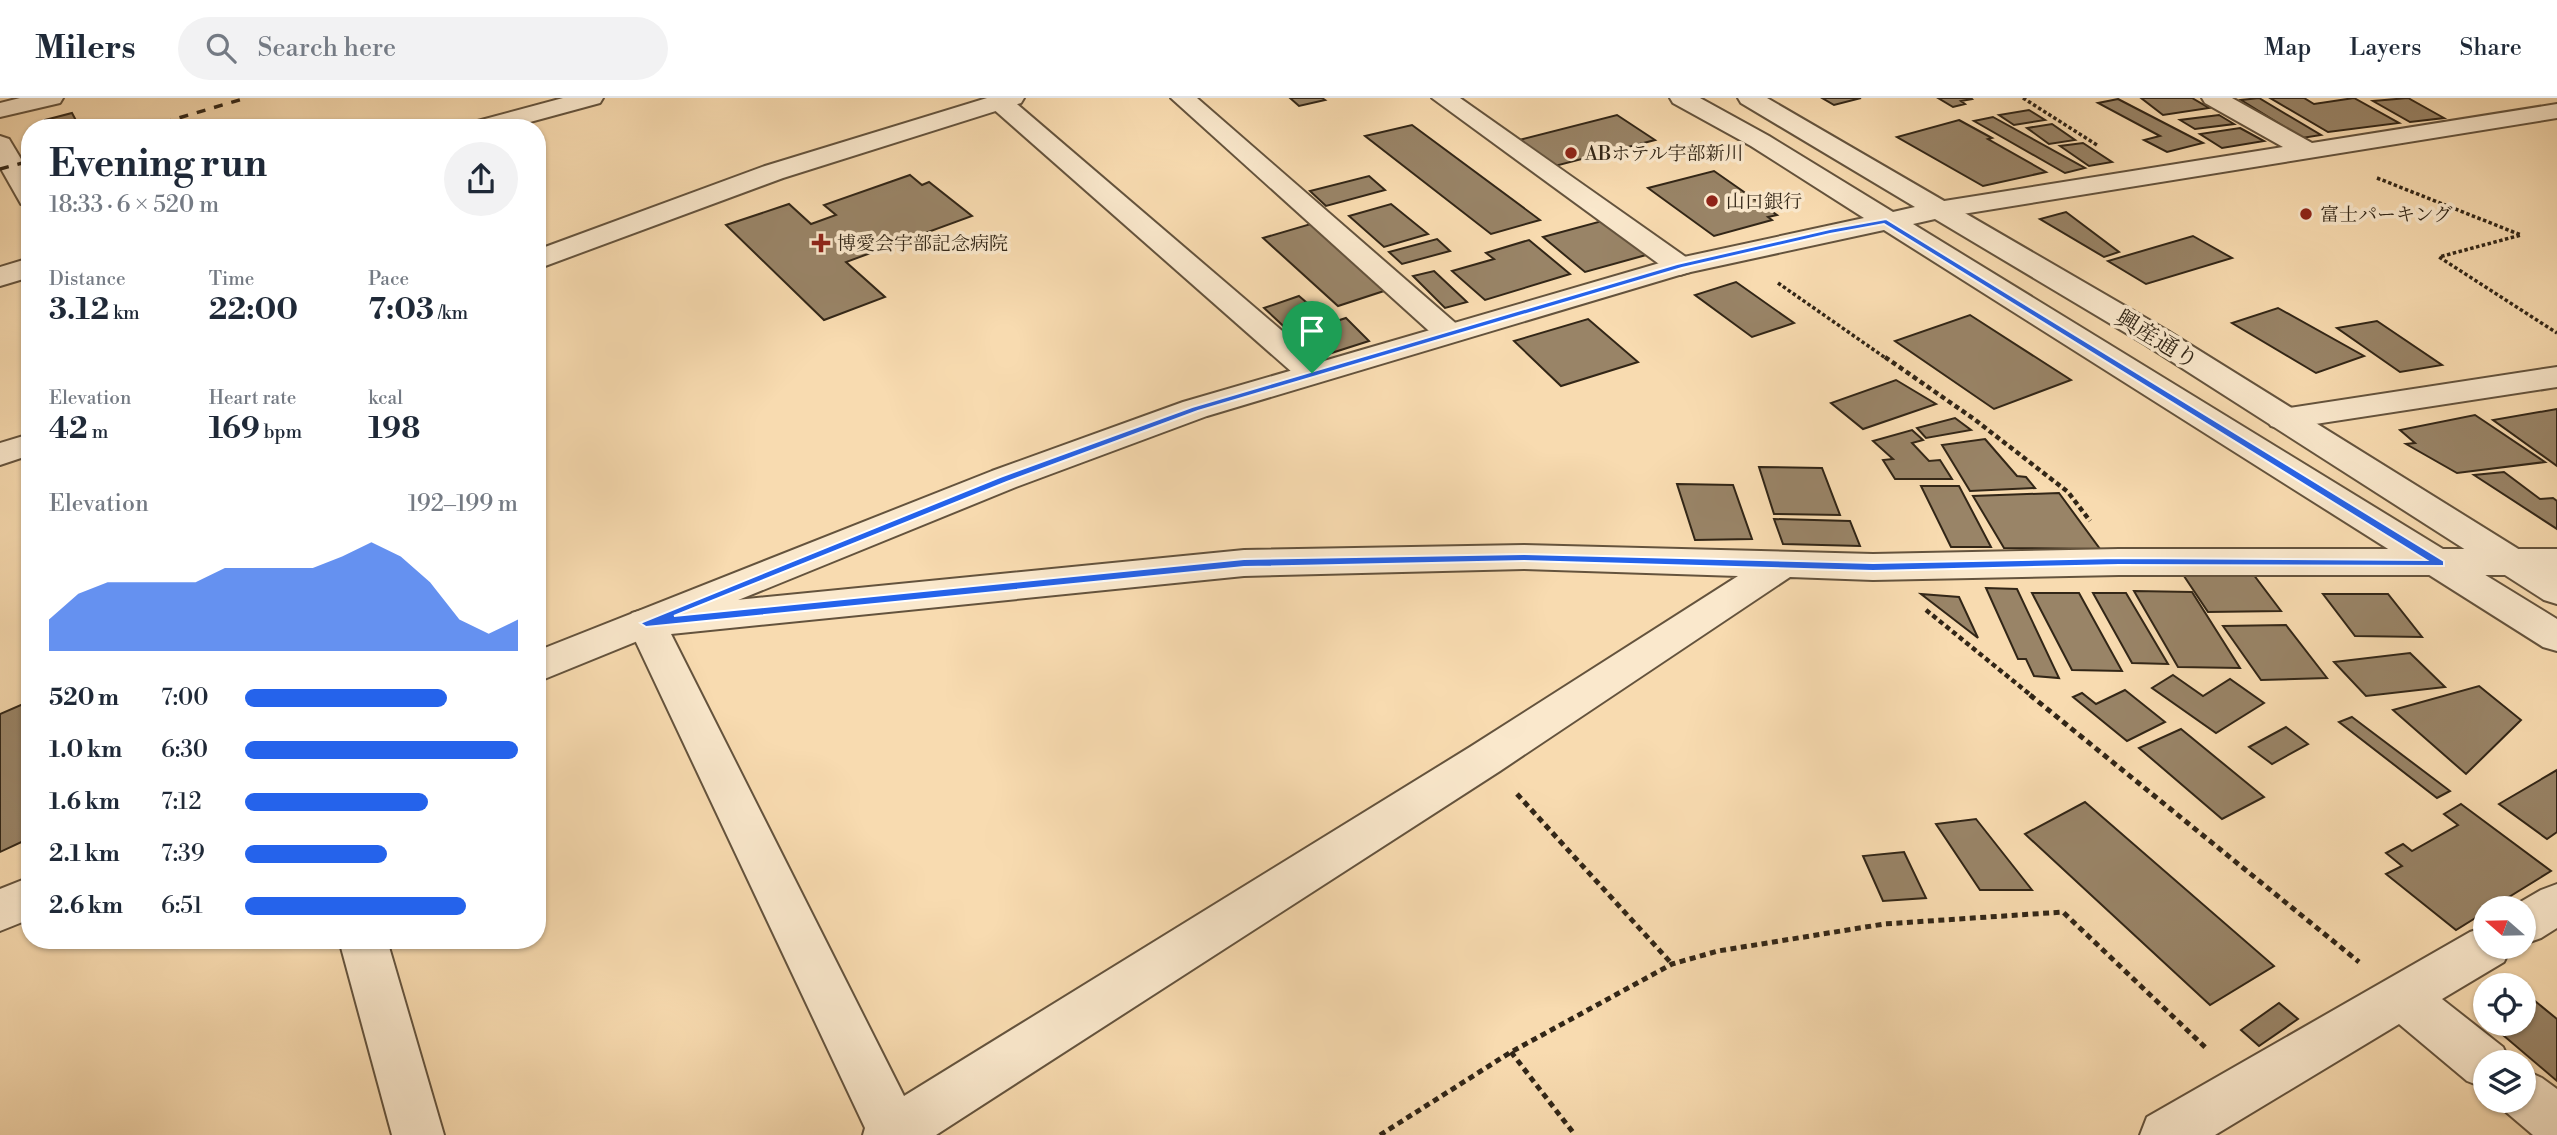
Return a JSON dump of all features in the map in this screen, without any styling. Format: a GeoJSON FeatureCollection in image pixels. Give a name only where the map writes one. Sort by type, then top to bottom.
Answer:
{"type":"FeatureCollection","features":[{"type":"Feature","properties":{"kind":"street"},"geometry":{"type":"LineString","coordinates":[[0,110],[51,98]]}},
{"type":"Feature","properties":{"kind":"street"},"geometry":{"type":"LineString","coordinates":[[513,119],[591,98]]}},
{"type":"Feature","properties":{"kind":"street"},"geometry":{"type":"LineString","coordinates":[[1182,98],[1449,333]]}},
{"type":"Feature","properties":{"kind":"street"},"geometry":{"type":"LineString","coordinates":[[1444,98],[1680,266]]}},
{"type":"Feature","properties":{"kind":"street","name":"興産通り"},"geometry":{"type":"LineString","coordinates":[[1682,98],[1760,141],[2557,637]]}},
{"type":"Feature","properties":{"kind":"street","name":"興産通り"},"geometry":{"type":"LineString","coordinates":[[1750,98],[2157,338],[2557,591]]}},
{"type":"Feature","properties":{"kind":"street"},"geometry":{"type":"LineString","coordinates":[[2214,98],[2308,151]]}},
{"type":"Feature","properties":{"kind":"street"},"geometry":{"type":"LineString","coordinates":[[2503,98],[2550,117]]}},
{"type":"Feature","properties":{"kind":"street"},"geometry":{"type":"LineString","coordinates":[[546,257],[774,172],[1006,100],[1312,373]]}},
{"type":"Feature","properties":{"kind":"street"},"geometry":{"type":"LineString","coordinates":[[546,663],[1004,480],[1195,409],[1680,266],[1938,210],[2308,151],[2550,117]]}},
{"type":"Feature","properties":{"kind":"street"},"geometry":{"type":"LineString","coordinates":[[0,144],[8,177],[21,189]]}},
{"type":"Feature","properties":{"kind":"street"},"geometry":{"type":"LineString","coordinates":[[0,277],[21,270]]}},
{"type":"Feature","properties":{"kind":"street"},"geometry":{"type":"LineString","coordinates":[[2283,419],[2557,377]]}},
{"type":"Feature","properties":{"kind":"street"},"geometry":{"type":"LineString","coordinates":[[0,454],[21,447]]}},
{"type":"Feature","properties":{"kind":"street"},"geometry":{"type":"LineString","coordinates":[[646,623],[1244,563],[1524,558],[1873,567],[2119,562],[2557,562]]}},
{"type":"Feature","properties":{"kind":"street"},"geometry":{"type":"LineString","coordinates":[[646,623],[893,1134],[1485,759],[1782,565]]}},
{"type":"Feature","properties":{"kind":"street"},"geometry":{"type":"LineString","coordinates":[[0,911],[21,901]]}},
{"type":"Feature","properties":{"kind":"street"},"geometry":{"type":"LineString","coordinates":[[2536,917],[2557,904]]}},
{"type":"Feature","properties":{"kind":"street"},"geometry":{"type":"LineString","coordinates":[[366,949],[418,1135]]}},
{"type":"Feature","properties":{"kind":"street"},"geometry":{"type":"LineString","coordinates":[[2166,1135],[2473,956]]}},
{"type":"Feature","properties":{"kind":"street"},"geometry":{"type":"LineString","coordinates":[[2404,998],[2473,1054]]}},
{"type":"Feature","properties":{"kind":"street"},"geometry":{"type":"LineString","coordinates":[[2536,1105],[2557,1122]]}},
{"type":"Feature","properties":{"kind":"path"},"geometry":{"type":"LineString","coordinates":[[2023,98],[2144,176]]}},
{"type":"Feature","properties":{"kind":"path"},"geometry":{"type":"LineString","coordinates":[[2308,151],[2521,235],[2439,257],[2557,333]]}},
{"type":"Feature","properties":{"kind":"path"},"geometry":{"type":"LineString","coordinates":[[1735,253],[1974,419],[2068,492],[2119,562]]}},
{"type":"Feature","properties":{"kind":"path"},"geometry":{"type":"LineString","coordinates":[[1873,567],[2404,998]]}},
{"type":"Feature","properties":{"kind":"path"},"geometry":{"type":"LineString","coordinates":[[1485,759],[1672,964]]}},
{"type":"Feature","properties":{"kind":"path"},"geometry":{"type":"LineString","coordinates":[[1380,1135],[1511,1052],[1672,964],[1718,951],[1884,924],[2063,912],[2248,1088]]}},
{"type":"Feature","properties":{"kind":"path"},"geometry":{"type":"LineString","coordinates":[[1511,1052],[1575,1135]]}},
{"type":"Feature","properties":{"kind":"building"},"geometry":{"type":"Polygon","coordinates":[[[1290,98],[1322,98],[1325,100],[1299,106],[1290,98]]]}},
{"type":"Feature","properties":{"kind":"building"},"geometry":{"type":"Polygon","coordinates":[[[1822,98],[1861,98],[1834,105],[1822,98]]]}},
{"type":"Feature","properties":{"kind":"building"},"geometry":{"type":"Polygon","coordinates":[[[1938,98],[1972,99],[1961,101],[1965,104],[1953,107],[1938,98]]]}},
{"type":"Feature","properties":{"kind":"building"},"geometry":{"type":"Polygon","coordinates":[[[2141,98],[2192,98],[2209,108],[2163,115],[2141,98]]]}},
{"type":"Feature","properties":{"kind":"building"},"geometry":{"type":"Polygon","coordinates":[[[2259,98],[2321,135],[2302,138],[2241,100],[2259,98]]]}},
{"type":"Feature","properties":{"kind":"building"},"geometry":{"type":"Polygon","coordinates":[[[2270,98],[2304,98],[2314,104],[2354,98],[2399,123],[2328,132],[2270,98]]]}},
{"type":"Feature","properties":{"kind":"building"},"geometry":{"type":"Polygon","coordinates":[[[2408,98],[2444,118],[2410,122],[2373,101],[2408,98]]]}},
{"type":"Feature","properties":{"kind":"building"},"geometry":{"type":"Polygon","coordinates":[[[2118,99],[2203,143],[2167,152],[2144,140],[2160,136],[2098,103],[2118,99]]]}},
{"type":"Feature","properties":{"kind":"building"},"geometry":{"type":"Polygon","coordinates":[[[2029,110],[2045,120],[2014,125],[1999,115],[2029,110]]]}},
{"type":"Feature","properties":{"kind":"building"},"geometry":{"type":"Polygon","coordinates":[[[72,113],[75,119],[49,119],[72,113]]]}},
{"type":"Feature","properties":{"kind":"building","name":"ABホテル宇部新川"},"geometry":{"type":"Polygon","coordinates":[[[1617,115],[1655,140],[1555,166],[1519,140],[1617,115]]]}},
{"type":"Feature","properties":{"kind":"building"},"geometry":{"type":"Polygon","coordinates":[[[2219,115],[2234,124],[2195,129],[2180,120],[2219,115]]]}},
{"type":"Feature","properties":{"kind":"building"},"geometry":{"type":"Polygon","coordinates":[[[1993,117],[2085,168],[2065,173],[1974,121],[1993,117]]]}},
{"type":"Feature","properties":{"kind":"building"},"geometry":{"type":"Polygon","coordinates":[[[1959,120],[2046,172],[1983,186],[1897,137],[1959,120]]]}},
{"type":"Feature","properties":{"kind":"building"},"geometry":{"type":"Polygon","coordinates":[[[2052,124],[2075,140],[2049,144],[2027,128],[2052,124]]]}},
{"type":"Feature","properties":{"kind":"building"},"geometry":{"type":"Polygon","coordinates":[[[1412,125],[1540,220],[1491,234],[1365,136],[1412,125]]]}},
{"type":"Feature","properties":{"kind":"building"},"geometry":{"type":"Polygon","coordinates":[[[2240,128],[2264,141],[2222,148],[2200,134],[2240,128]]]}},
{"type":"Feature","properties":{"kind":"building"},"geometry":{"type":"Polygon","coordinates":[[[2083,143],[2112,162],[2089,166],[2060,146],[2083,143]]]}},
{"type":"Feature","properties":{"kind":"building","name":"山口銀行"},"geometry":{"type":"Polygon","coordinates":[[[1714,171],[1777,215],[1768,217],[1772,220],[1714,236],[1648,188],[1714,171]]]}},
{"type":"Feature","properties":{"kind":"building","name":"博愛会宇部記念病院"},"geometry":{"type":"Polygon","coordinates":[[[910,175],[922,185],[929,182],[972,216],[846,262],[885,297],[824,320],[726,225],[789,204],[811,224],[836,215],[824,205],[910,175]]]}},
{"type":"Feature","properties":{"kind":"building"},"geometry":{"type":"Polygon","coordinates":[[[1369,176],[1385,190],[1326,206],[1310,191],[1369,176]]]}},
{"type":"Feature","properties":{"kind":"building"},"geometry":{"type":"Polygon","coordinates":[[[1391,204],[1428,234],[1384,247],[1349,216],[1391,204]]]}},
{"type":"Feature","properties":{"kind":"building"},"geometry":{"type":"Polygon","coordinates":[[[2066,212],[2119,252],[2104,257],[2040,219],[2066,212]]]}},
{"type":"Feature","properties":{"kind":"building"},"geometry":{"type":"Polygon","coordinates":[[[1602,221],[1646,255],[1585,272],[1543,237],[1602,221]]]}},
{"type":"Feature","properties":{"kind":"building"},"geometry":{"type":"Polygon","coordinates":[[[1314,223],[1390,289],[1338,306],[1263,238],[1314,223]]]}},
{"type":"Feature","properties":{"kind":"building"},"geometry":{"type":"Polygon","coordinates":[[[2193,236],[2232,258],[2146,284],[2108,261],[2193,236]]]}},
{"type":"Feature","properties":{"kind":"building"},"geometry":{"type":"Polygon","coordinates":[[[1437,239],[1450,251],[1402,264],[1389,252],[1437,239]]]}},
{"type":"Feature","properties":{"kind":"building"},"geometry":{"type":"Polygon","coordinates":[[[1529,240],[1570,274],[1485,300],[1452,271],[1494,259],[1486,253],[1529,240]]]}},
{"type":"Feature","properties":{"kind":"building"},"geometry":{"type":"Polygon","coordinates":[[[1434,271],[1467,302],[1445,308],[1413,276],[1434,271]]]}},
{"type":"Feature","properties":{"kind":"building"},"geometry":{"type":"Polygon","coordinates":[[[1736,282],[1794,323],[1752,337],[1695,295],[1736,282]]]}},
{"type":"Feature","properties":{"kind":"building"},"geometry":{"type":"Polygon","coordinates":[[[1299,296],[1328,321],[1292,334],[1264,308],[1299,296]]]}},
{"type":"Feature","properties":{"kind":"building"},"geometry":{"type":"Polygon","coordinates":[[[2278,308],[2364,356],[2316,373],[2232,323],[2278,308]]]}},
{"type":"Feature","properties":{"kind":"building"},"geometry":{"type":"Polygon","coordinates":[[[1970,315],[2071,380],[1994,409],[1895,341],[1970,315]]]}},
{"type":"Feature","properties":{"kind":"building"},"geometry":{"type":"Polygon","coordinates":[[[1346,318],[1369,341],[1322,356],[1299,333],[1346,318]]]}},
{"type":"Feature","properties":{"kind":"building"},"geometry":{"type":"Polygon","coordinates":[[[1588,319],[1638,362],[1561,386],[1514,341],[1588,319]]]}},
{"type":"Feature","properties":{"kind":"building"},"geometry":{"type":"Polygon","coordinates":[[[2377,321],[2442,365],[2400,372],[2337,328],[2377,321]]]}},
{"type":"Feature","properties":{"kind":"building"},"geometry":{"type":"Polygon","coordinates":[[[1896,380],[1936,404],[1863,429],[1831,403],[1896,380]]]}},
{"type":"Feature","properties":{"kind":"building"},"geometry":{"type":"Polygon","coordinates":[[[2557,409],[2557,466],[2493,420],[2557,409]]]}},
{"type":"Feature","properties":{"kind":"building"},"geometry":{"type":"Polygon","coordinates":[[[2475,415],[2545,462],[2457,473],[2406,444],[2415,443],[2400,430],[2475,415]]]}},
{"type":"Feature","properties":{"kind":"building"},"geometry":{"type":"Polygon","coordinates":[[[1955,418],[1971,430],[1926,438],[1917,428],[1955,418]]]}},
{"type":"Feature","properties":{"kind":"building"},"geometry":{"type":"Polygon","coordinates":[[[1912,430],[1923,440],[1912,443],[1929,461],[1940,460],[1952,479],[1895,479],[1883,460],[1893,459],[1873,441],[1912,430]]]}},
{"type":"Feature","properties":{"kind":"building"},"geometry":{"type":"Polygon","coordinates":[[[1985,439],[2017,476],[2026,477],[2035,488],[1970,491],[1942,445],[1985,439]]]}},
{"type":"Feature","properties":{"kind":"building"},"geometry":{"type":"Polygon","coordinates":[[[1759,467],[1822,468],[1840,515],[1774,514],[1759,467]]]}},
{"type":"Feature","properties":{"kind":"building"},"geometry":{"type":"Polygon","coordinates":[[[2504,472],[2540,499],[2553,498],[2557,501],[2557,529],[2474,475],[2504,472]]]}},
{"type":"Feature","properties":{"kind":"building"},"geometry":{"type":"Polygon","coordinates":[[[1677,484],[1733,485],[1752,539],[1695,540],[1677,484]]]}},
{"type":"Feature","properties":{"kind":"building"},"geometry":{"type":"Polygon","coordinates":[[[1921,486],[1959,486],[1991,547],[1951,547],[1921,486]]]}},
{"type":"Feature","properties":{"kind":"building"},"geometry":{"type":"Polygon","coordinates":[[[2059,493],[2100,549],[2004,548],[1973,496],[2059,493]]]}},
{"type":"Feature","properties":{"kind":"building"},"geometry":{"type":"Polygon","coordinates":[[[1774,519],[1850,521],[1860,546],[1783,544],[1774,519]]]}},
{"type":"Feature","properties":{"kind":"building"},"geometry":{"type":"Polygon","coordinates":[[[2180,570],[2250,570],[2281,611],[2208,612],[2180,570]]]}},
{"type":"Feature","properties":{"kind":"building"},"geometry":{"type":"Polygon","coordinates":[[[1986,588],[2017,589],[2059,678],[2034,676],[2026,659],[2018,659],[1986,588]]]}},
{"type":"Feature","properties":{"kind":"building"},"geometry":{"type":"Polygon","coordinates":[[[2134,591],[2192,592],[2240,668],[2178,667],[2134,591]]]}},
{"type":"Feature","properties":{"kind":"building"},"geometry":{"type":"Polygon","coordinates":[[[2032,593],[2079,593],[2122,671],[2072,670],[2032,593]]]}},
{"type":"Feature","properties":{"kind":"building"},"geometry":{"type":"Polygon","coordinates":[[[2093,593],[2126,593],[2168,664],[2132,663],[2093,593]]]}},
{"type":"Feature","properties":{"kind":"building"},"geometry":{"type":"Polygon","coordinates":[[[1921,594],[1959,597],[1978,638],[1921,594]]]}},
{"type":"Feature","properties":{"kind":"building"},"geometry":{"type":"Polygon","coordinates":[[[2323,594],[2388,594],[2422,637],[2355,636],[2323,594]]]}},
{"type":"Feature","properties":{"kind":"building"},"geometry":{"type":"Polygon","coordinates":[[[2286,625],[2327,678],[2261,680],[2223,626],[2286,625]]]}},
{"type":"Feature","properties":{"kind":"building"},"geometry":{"type":"Polygon","coordinates":[[[2410,653],[2445,687],[2366,696],[2334,662],[2410,653]]]}},
{"type":"Feature","properties":{"kind":"building"},"geometry":{"type":"Polygon","coordinates":[[[2173,675],[2203,696],[2230,679],[2264,703],[2216,733],[2152,688],[2173,675]]]}},
{"type":"Feature","properties":{"kind":"building"},"geometry":{"type":"Polygon","coordinates":[[[2479,686],[2521,720],[2466,774],[2393,710],[2479,686]]]}},
{"type":"Feature","properties":{"kind":"building"},"geometry":{"type":"Polygon","coordinates":[[[2125,690],[2165,722],[2127,741],[2073,697],[2082,693],[2096,704],[2125,690]]]}},
{"type":"Feature","properties":{"kind":"building"},"geometry":{"type":"Polygon","coordinates":[[[21,705],[21,842],[0,852],[0,714],[21,705]]]}},
{"type":"Feature","properties":{"kind":"building"},"geometry":{"type":"Polygon","coordinates":[[[2352,717],[2450,791],[2437,798],[2339,722],[2352,717]]]}},
{"type":"Feature","properties":{"kind":"building"},"geometry":{"type":"Polygon","coordinates":[[[2286,727],[2308,744],[2272,764],[2249,747],[2286,727]]]}},
{"type":"Feature","properties":{"kind":"building"},"geometry":{"type":"Polygon","coordinates":[[[2181,729],[2264,797],[2222,819],[2139,748],[2181,729]]]}},
{"type":"Feature","properties":{"kind":"building"},"geometry":{"type":"Polygon","coordinates":[[[2557,770],[2557,832],[2547,839],[2499,804],[2557,770]]]}},
{"type":"Feature","properties":{"kind":"building"},"geometry":{"type":"Polygon","coordinates":[[[2085,802],[2274,966],[2210,1005],[2025,834],[2085,802]]]}},
{"type":"Feature","properties":{"kind":"building"},"geometry":{"type":"Polygon","coordinates":[[[2461,804],[2551,871],[2510,896],[2473,896],[2473,919],[2456,930],[2386,874],[2402,866],[2386,853],[2403,844],[2412,851],[2458,825],[2444,814],[2461,804]]]}},
{"type":"Feature","properties":{"kind":"building"},"geometry":{"type":"Polygon","coordinates":[[[1976,819],[2032,890],[1980,890],[1936,824],[1976,819]]]}},
{"type":"Feature","properties":{"kind":"building"},"geometry":{"type":"Polygon","coordinates":[[[1904,852],[1926,898],[1883,901],[1863,856],[1904,852]]]}},
{"type":"Feature","properties":{"kind":"building"},"geometry":{"type":"Polygon","coordinates":[[[2536,1002],[2557,1019],[2557,1081],[2536,1063],[2536,1050],[2521,1050],[2504,1036],[2536,1036],[2536,1002]]]}},
{"type":"Feature","properties":{"kind":"building"},"geometry":{"type":"Polygon","coordinates":[[[2279,1003],[2298,1019],[2259,1046],[2241,1030],[2279,1003]]]}},
{"type":"Feature","properties":{"kind":"railway"},"geometry":{"type":"LineString","coordinates":[[175,119],[246,98]]}},
{"type":"Feature","properties":{"kind":"railway"},"geometry":{"type":"LineString","coordinates":[[0,169],[21,163]]}},
{"type":"Feature","properties":{"kind":"place","name":"ABホテル宇部新川"},"geometry":{"type":"Point","coordinates":[1571,153]}},
{"type":"Feature","properties":{"kind":"place","name":"山口銀行"},"geometry":{"type":"Point","coordinates":[1712,201]}},
{"type":"Feature","properties":{"kind":"place","name":"富士パーキング"},"geometry":{"type":"Point","coordinates":[2306,214]}},
{"type":"Feature","properties":{"kind":"place","name":"博愛会宇部記念病院"},"geometry":{"type":"Point","coordinates":[821,243]}},
{"type":"Feature","properties":{"kind":"route"},"geometry":{"type":"LineString","coordinates":[[1886,221],[2441,564],[2119,562],[1873,567],[1524,558],[1244,563],[646,623],[1004,480],[1195,409],[1312,373],[1680,266],[1830,231],[1886,221]]}}]}
